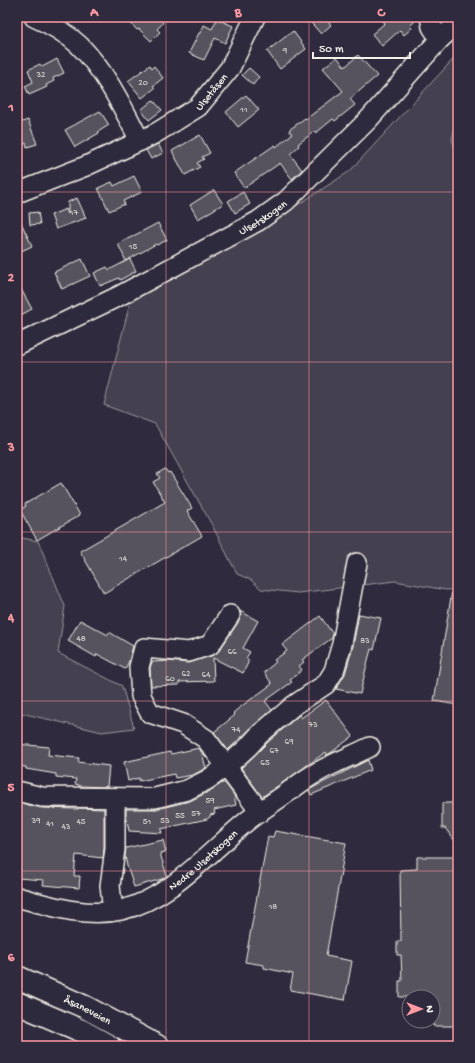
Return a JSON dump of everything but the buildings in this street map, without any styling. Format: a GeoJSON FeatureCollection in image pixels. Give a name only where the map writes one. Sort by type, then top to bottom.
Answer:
{"type":"FeatureCollection","features":[{"type":"Feature","properties":{"kind":"highway","name":"Åsaneveien"},"geometry":{"type":"LineString","coordinates":[[17,977],[85,1007],[157,1046]]}},
{"type":"Feature","properties":{"kind":"highway","name":"Åsaneveien"},"geometry":{"type":"LineString","coordinates":[[17,1003],[82,1031],[109,1046]]}},
{"type":"Feature","properties":{"kind":"street"},"geometry":{"type":"LineString","coordinates":[[34,17],[47,22],[63,32],[79,45],[109,84],[140,141]]}},
{"type":"Feature","properties":{"kind":"street","name":"Ulsetåsen"},"geometry":{"type":"LineString","coordinates":[[17,193],[86,166],[140,141],[198,107],[230,68],[255,17]]}},
{"type":"Feature","properties":{"kind":"street"},"geometry":{"type":"LineString","coordinates":[[430,17],[432,27],[440,39]]}},
{"type":"Feature","properties":{"kind":"street","name":"Ulsetskogen"},"geometry":{"type":"LineString","coordinates":[[17,345],[113,299],[258,221],[286,201],[368,120],[440,39],[458,23]]}},
{"type":"Feature","properties":{"kind":"street"},"geometry":{"type":"LineString","coordinates":[[17,791],[42,797],[155,798],[187,790],[207,780],[226,767],[259,735],[294,706],[326,684],[334,671],[342,644],[357,563]]}},
{"type":"Feature","properties":{"kind":"street"},"geometry":{"type":"LineString","coordinates":[[230,615],[210,645],[189,652],[144,648],[139,667],[141,696],[150,713],[182,724],[206,739],[260,812]]}},
{"type":"Feature","properties":{"kind":"street","name":"Nedre Ulsetskogen"},"geometry":{"type":"LineString","coordinates":[[17,898],[56,907],[80,911],[100,912],[122,910],[144,902],[196,868],[251,818],[315,773],[370,747]]}},
{"type":"Feature","properties":{"kind":"street"},"geometry":{"type":"LineString","coordinates":[[113,911],[110,886],[115,849],[115,798]]}},
{"type":"Feature","properties":{"kind":"shaded area"},"geometry":{"type":"Polygon","coordinates":[[[458,54],[458,112],[452,139],[458,159],[458,589],[446,590],[395,581],[298,593],[261,589],[251,580],[237,574],[212,525],[155,424],[104,405],[132,295],[206,259],[296,206],[350,171],[458,54]]]}},
{"type":"Feature","properties":{"kind":"shaded area"},"geometry":{"type":"Polygon","coordinates":[[[17,537],[38,541],[65,606],[58,653],[122,686],[134,728],[102,732],[17,712],[17,537]]]}}]}
